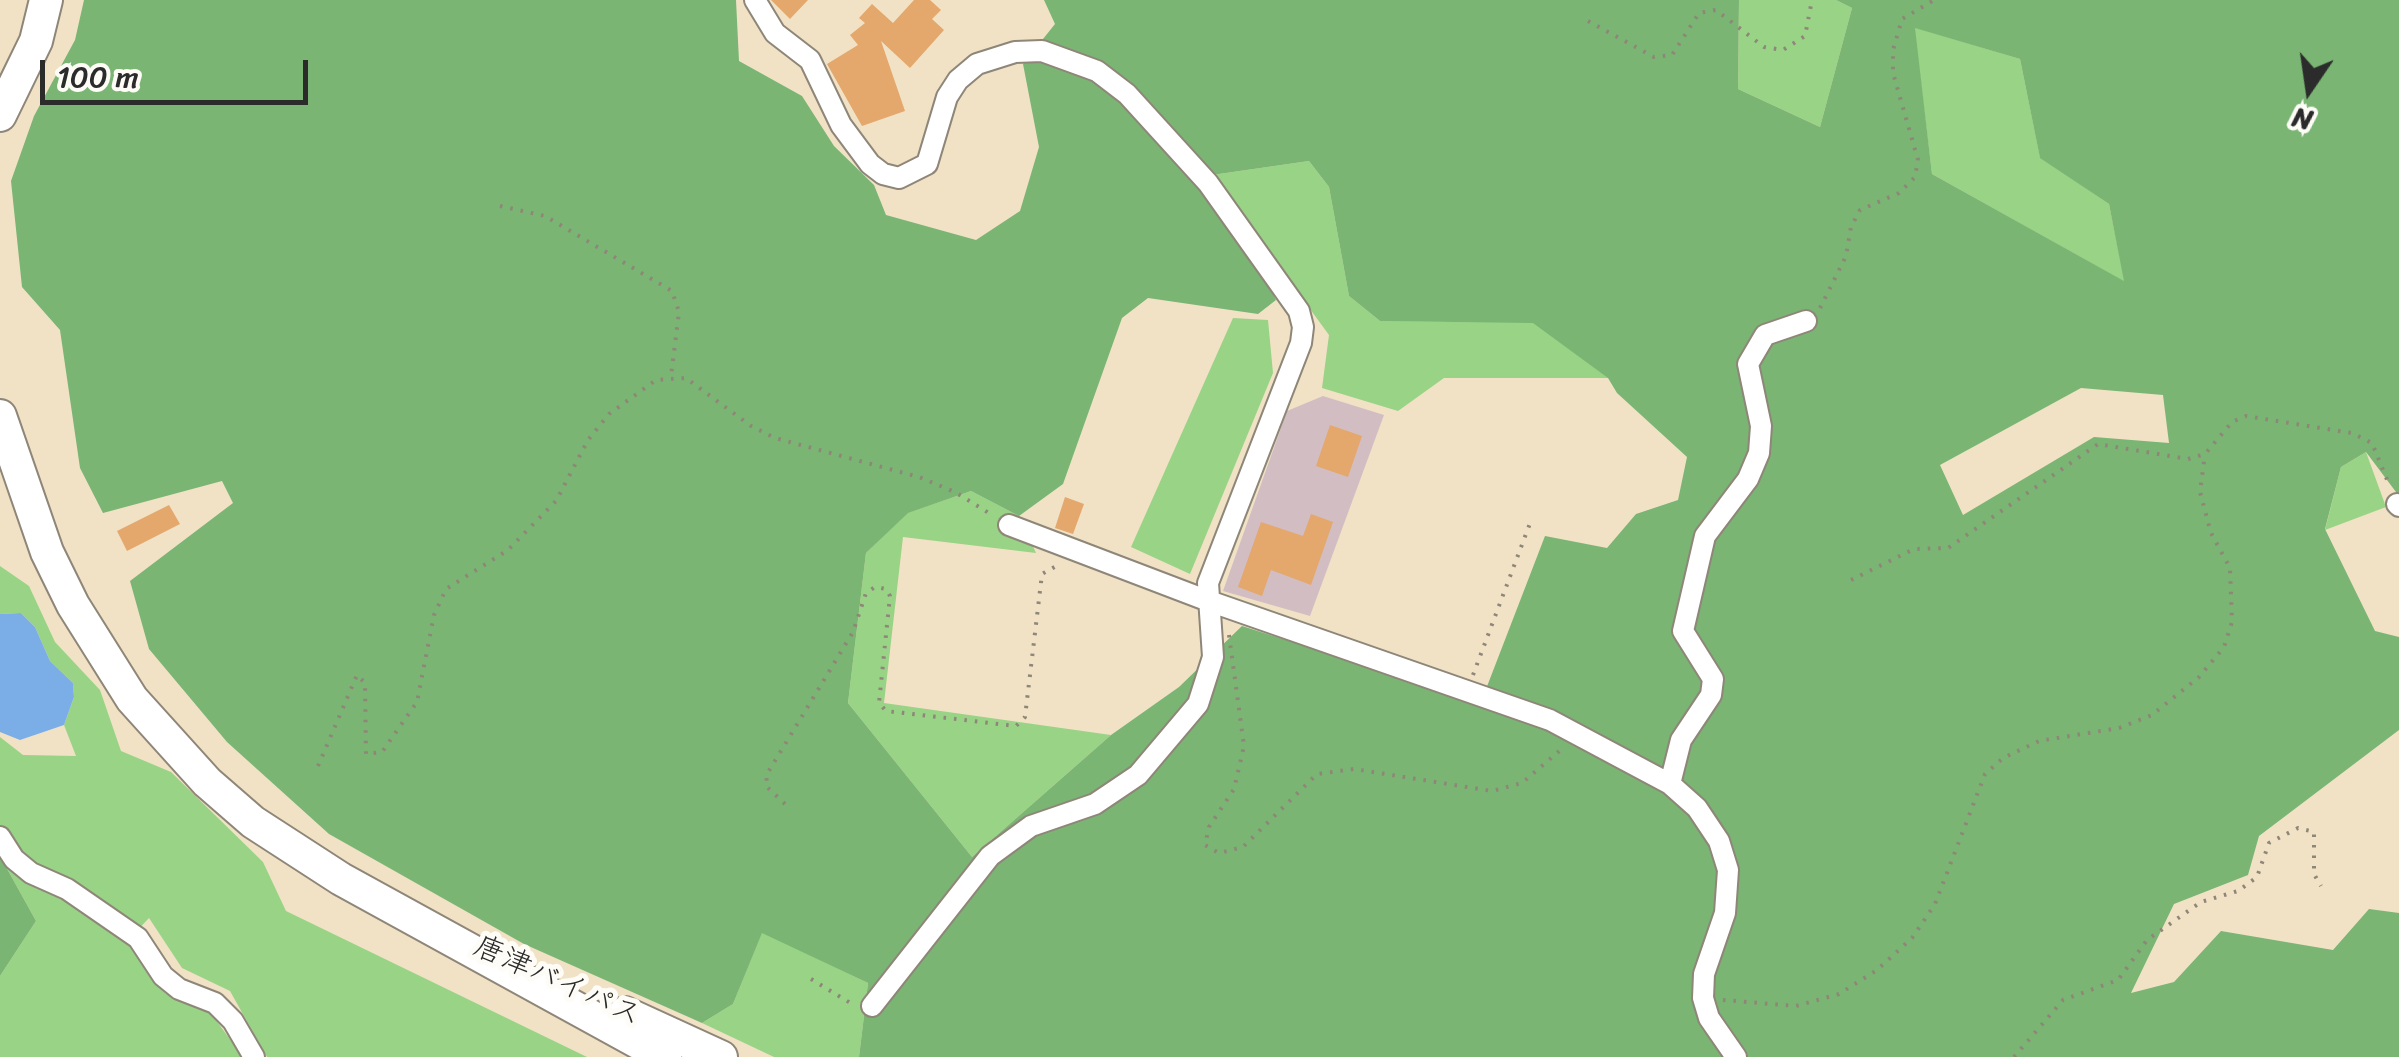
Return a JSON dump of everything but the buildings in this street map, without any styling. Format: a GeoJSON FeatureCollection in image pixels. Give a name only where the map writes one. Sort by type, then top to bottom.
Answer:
{"type":"FeatureCollection","features":[{"type":"Feature","properties":{"kind":"highway"},"geometry":{"type":"LineString","coordinates":[[0,84],[24,0]]}},
{"type":"Feature","properties":{"kind":"highway"},"geometry":{"type":"LineString","coordinates":[[0,116],[36,41],[46,0]]}},
{"type":"Feature","properties":{"kind":"highway","name":"唐津バイパス"},"geometry":{"type":"LineString","coordinates":[[0,416],[47,552],[100,653],[132,699],[207,782],[253,822],[296,852],[665,1057]]}},
{"type":"Feature","properties":{"kind":"highway","name":"唐津バイパス"},"geometry":{"type":"LineString","coordinates":[[394,908],[720,1057]]}},
{"type":"Feature","properties":{"kind":"street"},"geometry":{"type":"LineString","coordinates":[[755,0],[775,33],[810,60],[842,125],[883,174],[913,175],[926,164],[948,98],[958,80],[977,64],[1015,52],[1042,51],[1097,71],[1128,94],[1208,183],[1299,311],[1303,327],[1209,608],[1213,657],[1207,688],[1138,775],[1095,804],[1010,838],[990,856],[872,1006]]}},
{"type":"Feature","properties":{"kind":"street"},"geometry":{"type":"LineString","coordinates":[[1670,784],[1680,740],[1711,695],[1713,679],[1683,631],[1705,536],[1748,480],[1760,453],[1761,426],[1748,364],[1765,334],[1806,322]]}},
{"type":"Feature","properties":{"kind":"street"},"geometry":{"type":"LineString","coordinates":[[1009,525],[1100,559],[1209,608],[1468,689],[1580,733],[1670,784],[1697,808],[1718,841],[1728,870],[1725,913],[1704,974],[1703,998],[1709,1018],[1736,1057]]}},
{"type":"Feature","properties":{"kind":"street"},"geometry":{"type":"LineString","coordinates":[[0,837],[14,859],[32,873],[68,889],[138,938],[163,976],[179,990],[215,1003],[233,1021],[254,1057]]}},
{"type":"Feature","properties":{"kind":"path"},"geometry":{"type":"LineString","coordinates":[[1588,22],[1654,57],[1672,54],[1700,13],[1716,10],[1764,47],[1782,50],[1805,36],[1812,0]]}},
{"type":"Feature","properties":{"kind":"path"},"geometry":{"type":"LineString","coordinates":[[1806,322],[1826,302],[1860,210],[1899,193],[1914,177],[1918,160],[1893,73],[1893,50],[1902,20],[1934,0]]}},
{"type":"Feature","properties":{"kind":"path"},"geometry":{"type":"LineString","coordinates":[[500,206],[545,216],[672,291],[678,312],[671,376]]}},
{"type":"Feature","properties":{"kind":"path"},"geometry":{"type":"LineString","coordinates":[[318,766],[358,675],[365,682],[366,754],[382,752],[416,702],[434,615],[446,589],[508,550],[556,501],[588,440],[609,414],[656,380],[671,376],[703,386],[752,426],[775,438],[918,478],[955,492],[1009,525]]}},
{"type":"Feature","properties":{"kind":"path"},"geometry":{"type":"LineString","coordinates":[[1703,998],[1796,1006],[1839,994],[1877,970],[1912,938],[1935,904],[1985,774],[2003,758],[2039,741],[2118,728],[2152,715],[2199,678],[2224,647],[2232,622],[2230,568],[2211,532],[2200,492],[2205,454],[2232,422],[2246,416],[2352,433],[2372,443],[2398,505]]}},
{"type":"Feature","properties":{"kind":"path"},"geometry":{"type":"LineString","coordinates":[[1851,580],[1914,549],[1948,548],[2098,444],[2188,459],[2205,454]]}},
{"type":"Feature","properties":{"kind":"path"},"geometry":{"type":"LineString","coordinates":[[1468,689],[1532,518]]}},
{"type":"Feature","properties":{"kind":"path"},"geometry":{"type":"LineString","coordinates":[[785,804],[766,786],[767,774],[853,632],[866,593],[875,587],[886,589],[890,596],[879,703],[886,711],[1016,726],[1024,717],[1042,574],[1053,564],[1091,566],[1100,559]]}},
{"type":"Feature","properties":{"kind":"path"},"geometry":{"type":"LineString","coordinates":[[1209,608],[1233,639],[1244,746],[1234,789],[1209,827],[1205,845],[1219,854],[1242,847],[1317,774],[1354,769],[1492,791],[1522,782],[1580,733]]}},
{"type":"Feature","properties":{"kind":"path"},"geometry":{"type":"LineString","coordinates":[[2014,1057],[2063,1000],[2118,980],[2148,940],[2201,902],[2238,891],[2257,877],[2269,843],[2298,828],[2314,832],[2314,874],[2321,886]]}},
{"type":"Feature","properties":{"kind":"path"},"geometry":{"type":"LineString","coordinates":[[811,980],[854,1005],[872,1006]]}},
{"type":"Feature","properties":{"kind":"shaded area"},"geometry":{"type":"Polygon","coordinates":[[[1323,396],[1384,415],[1310,616],[1223,591],[1287,411],[1323,396]]]}},
{"type":"Feature","properties":{"kind":"green space"},"geometry":{"type":"Polygon","coordinates":[[[84,0],[736,0],[739,61],[802,96],[834,146],[874,185],[886,215],[976,240],[1020,211],[1039,147],[1023,64],[1055,24],[1044,0],[1739,0],[1738,89],[1820,127],[1852,8],[1836,0],[2399,0],[2399,496],[2366,452],[2341,467],[2325,529],[2375,631],[2399,637],[2399,730],[2259,836],[2248,875],[2174,904],[2131,993],[2174,982],[2221,931],[2333,950],[2369,909],[2399,913],[2399,1057],[859,1057],[868,983],[762,933],[733,1004],[702,1023],[524,944],[329,834],[227,742],[149,649],[130,581],[233,503],[222,481],[103,513],[80,468],[60,330],[22,287],[11,181],[34,116],[75,40],[84,0]],[[1915,28],[1932,174],[2124,281],[2109,204],[2040,158],[2020,59],[1915,28]],[[1309,161],[1212,175],[1276,300],[1258,314],[1148,298],[1122,318],[1063,484],[1019,516],[971,491],[908,513],[866,553],[848,703],[972,857],[1111,735],[1179,687],[1242,626],[1481,702],[1545,536],[1607,548],[1636,514],[1678,500],[1687,457],[1617,393],[1608,378],[1533,323],[1380,321],[1349,296],[1329,187],[1309,161]],[[2081,388],[1940,465],[1963,515],[2094,437],[2169,443],[2163,395],[2081,388]]]}},
{"type":"Feature","properties":{"kind":"green space"},"geometry":{"type":"Polygon","coordinates":[[[1739,0],[1836,0],[1852,8],[1820,127],[1738,89],[1739,0]]]}},
{"type":"Feature","properties":{"kind":"green space"},"geometry":{"type":"Polygon","coordinates":[[[1914,27],[2020,59],[2040,157],[2109,204],[2125,282],[1932,174],[1914,27]]]}},
{"type":"Feature","properties":{"kind":"green space"},"geometry":{"type":"Polygon","coordinates":[[[1309,161],[1329,187],[1349,296],[1380,321],[1533,322],[1609,378],[1444,378],[1398,411],[1322,388],[1329,335],[1212,175],[1309,161]]]}},
{"type":"Feature","properties":{"kind":"green space"},"geometry":{"type":"Polygon","coordinates":[[[1233,318],[1268,320],[1273,373],[1190,574],[1131,547],[1233,318]]]}},
{"type":"Feature","properties":{"kind":"green space"},"geometry":{"type":"Polygon","coordinates":[[[2366,452],[2386,507],[2325,530],[2341,467],[2366,452]]]}},
{"type":"Feature","properties":{"kind":"green space"},"geometry":{"type":"Polygon","coordinates":[[[971,491],[1019,516],[1036,553],[903,537],[884,703],[1111,735],[972,857],[848,703],[866,553],[907,513],[971,491]]]}},
{"type":"Feature","properties":{"kind":"green space"},"geometry":{"type":"Polygon","coordinates":[[[0,566],[29,586],[55,642],[100,690],[121,751],[171,772],[263,862],[286,911],[587,1057],[267,1057],[230,991],[182,968],[149,918],[130,938],[165,993],[210,1012],[243,1057],[0,1057],[0,976],[36,921],[0,856],[0,737],[23,755],[76,756],[64,725],[74,697],[73,683],[50,661],[35,627],[21,613],[0,614],[0,566]]]}},
{"type":"Feature","properties":{"kind":"green space"},"geometry":{"type":"Polygon","coordinates":[[[0,856],[36,921],[0,976],[0,856]]]}},
{"type":"Feature","properties":{"kind":"green space"},"geometry":{"type":"Polygon","coordinates":[[[762,932],[868,983],[859,1057],[774,1057],[702,1023],[733,1004],[762,932]]]}},
{"type":"Feature","properties":{"kind":"water"},"geometry":{"type":"Polygon","coordinates":[[[21,613],[35,627],[50,661],[73,683],[74,697],[64,725],[20,740],[0,732],[0,614],[21,613]]]}}]}
